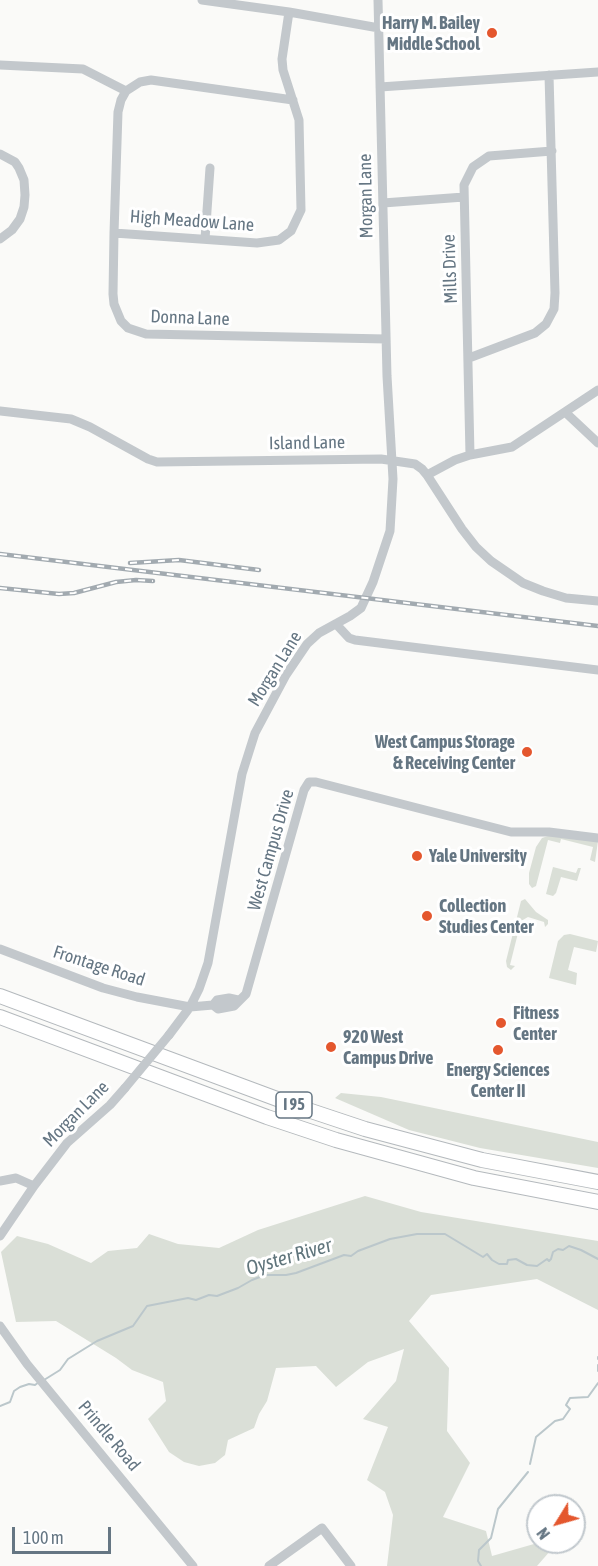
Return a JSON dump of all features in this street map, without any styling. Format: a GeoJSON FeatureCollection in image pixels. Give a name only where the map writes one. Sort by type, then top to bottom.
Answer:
{"type":"FeatureCollection","features":[{"type":"Feature","properties":{"kind":"highway","name":"I 95"},"geometry":{"type":"LineString","coordinates":[[0,996],[281,1101],[365,1129],[482,1160],[598,1182]]}},
{"type":"Feature","properties":{"kind":"highway","name":"I 95"},"geometry":{"type":"LineString","coordinates":[[0,1017],[267,1117],[344,1143],[474,1178],[598,1202]]}},
{"type":"Feature","properties":{"kind":"street"},"geometry":{"type":"LineString","coordinates":[[202,0],[379,28]]}},
{"type":"Feature","properties":{"kind":"street","name":"Morgan Lane"},"geometry":{"type":"LineString","coordinates":[[0,1236],[34,1186],[68,1143],[110,1105],[190,1007],[208,963],[242,774],[249,747],[286,675],[303,648],[313,637],[357,612],[385,552],[392,517],[392,460],[386,339],[378,0]]}},
{"type":"Feature","properties":{"kind":"street","name":"High Meadow Lane"},"geometry":{"type":"LineString","coordinates":[[114,232],[257,243],[271,242],[286,236],[296,224],[301,210],[299,120],[283,70],[282,59],[289,12]]}},
{"type":"Feature","properties":{"kind":"street"},"geometry":{"type":"LineString","coordinates":[[0,65],[83,69],[126,91],[140,82],[151,80],[293,100]]}},
{"type":"Feature","properties":{"kind":"street"},"geometry":{"type":"LineString","coordinates":[[380,87],[598,72]]}},
{"type":"Feature","properties":{"kind":"street"},"geometry":{"type":"LineString","coordinates":[[469,358],[535,333],[546,324],[554,309],[549,75]]}},
{"type":"Feature","properties":{"kind":"street","name":"Donna Lane"},"geometry":{"type":"LineString","coordinates":[[126,91],[118,112],[114,232],[114,304],[121,321],[137,332],[146,334],[386,339]]}},
{"type":"Feature","properties":{"kind":"street","name":"Mills Drive"},"geometry":{"type":"LineString","coordinates":[[470,455],[464,185],[470,172],[483,159],[495,155],[552,151]]}},
{"type":"Feature","properties":{"kind":"street"},"geometry":{"type":"LineString","coordinates":[[0,154],[15,162],[19,168],[24,180],[25,195],[20,219],[12,230],[0,239]]}},
{"type":"Feature","properties":{"kind":"street"},"geometry":{"type":"LineString","coordinates":[[205,239],[210,168]]}},
{"type":"Feature","properties":{"kind":"street"},"geometry":{"type":"LineString","coordinates":[[383,203],[464,197]]}},
{"type":"Feature","properties":{"kind":"street"},"geometry":{"type":"LineString","coordinates":[[598,390],[512,447],[470,455],[455,460],[428,475],[476,547],[504,571],[523,583],[543,591],[566,598],[598,601]]}},
{"type":"Feature","properties":{"kind":"street","name":"Island Lane"},"geometry":{"type":"LineString","coordinates":[[0,411],[71,419],[157,462],[392,460],[415,464],[428,475]]}},
{"type":"Feature","properties":{"kind":"street"},"geometry":{"type":"LineString","coordinates":[[565,412],[598,443]]}},
{"type":"Feature","properties":{"kind":"street"},"geometry":{"type":"LineString","coordinates":[[336,624],[349,638],[355,640],[598,670]]}},
{"type":"Feature","properties":{"kind":"street","name":"West Campus Drive"},"geometry":{"type":"LineString","coordinates":[[190,1007],[213,1005],[218,1009],[230,1007],[246,994],[303,790],[309,782],[511,832],[549,832],[598,838]]}},
{"type":"Feature","properties":{"kind":"street","name":"Frontage Road"},"geometry":{"type":"LineString","coordinates":[[0,949],[103,988],[190,1007]]}},
{"type":"Feature","properties":{"kind":"street"},"geometry":{"type":"LineString","coordinates":[[0,1181],[16,1178],[34,1186]]}},
{"type":"Feature","properties":{"kind":"street","name":"Prindle Road"},"geometry":{"type":"LineString","coordinates":[[0,1326],[49,1390],[193,1566]]}},
{"type":"Feature","properties":{"kind":"street"},"geometry":{"type":"LineString","coordinates":[[269,1566],[322,1528],[351,1566]]}},
{"type":"Feature","properties":{"kind":"shaded area"},"geometry":{"type":"Polygon","coordinates":[[[551,835],[598,841],[595,862],[590,860],[593,847],[561,839],[560,843],[548,840],[536,886],[532,888],[529,884],[529,873],[536,847],[542,838],[551,835]]]}},
{"type":"Feature","properties":{"kind":"shaded area"},"geometry":{"type":"Polygon","coordinates":[[[553,867],[576,873],[578,868],[581,868],[577,881],[561,877],[553,896],[546,894],[553,867]]]}},
{"type":"Feature","properties":{"kind":"shaded area"},"geometry":{"type":"Polygon","coordinates":[[[525,899],[536,912],[548,920],[548,924],[545,927],[544,922],[528,917],[521,921],[510,965],[515,966],[511,970],[507,967],[506,961],[521,901],[525,899]]]}},
{"type":"Feature","properties":{"kind":"shaded area"},"geometry":{"type":"Polygon","coordinates":[[[570,934],[598,941],[596,952],[574,947],[568,970],[577,973],[576,985],[549,978],[558,941],[564,935],[570,934]]]}},
{"type":"Feature","properties":{"kind":"shaded area"},"geometry":{"type":"Polygon","coordinates":[[[341,1093],[381,1097],[598,1142],[598,1168],[480,1148],[409,1130],[335,1098],[341,1093]]]}},
{"type":"Feature","properties":{"kind":"shaded area"},"geometry":{"type":"Polygon","coordinates":[[[365,1196],[421,1212],[598,1241],[598,1310],[537,1279],[431,1295],[409,1321],[449,1368],[447,1431],[470,1463],[443,1517],[486,1531],[492,1556],[526,1546],[526,1554],[548,1554],[537,1566],[387,1566],[393,1515],[385,1492],[367,1480],[388,1427],[363,1419],[396,1381],[404,1349],[368,1362],[336,1387],[316,1366],[276,1368],[267,1401],[254,1428],[228,1440],[225,1455],[215,1463],[199,1466],[184,1462],[169,1452],[148,1419],[166,1401],[163,1382],[132,1370],[56,1321],[16,1322],[1,1252],[17,1236],[48,1244],[91,1263],[108,1251],[137,1248],[149,1234],[178,1244],[219,1248],[258,1230],[365,1196]]]}},
{"type":"Feature","properties":{"kind":"waterway","name":"Oyster River"},"geometry":{"type":"LineString","coordinates":[[44,1380],[60,1370],[68,1359],[97,1341],[133,1326],[147,1306],[188,1298],[196,1300],[209,1295],[217,1296],[265,1275],[296,1273],[344,1255],[351,1256],[390,1239],[417,1234],[445,1234],[483,1257],[487,1254],[499,1264],[507,1264],[508,1260],[516,1259],[527,1265],[537,1266],[547,1259],[549,1261],[553,1252],[569,1246],[598,1259]]}},
{"type":"Feature","properties":{"kind":"waterway"},"geometry":{"type":"LineString","coordinates":[[598,1365],[598,1371]]}},
{"type":"Feature","properties":{"kind":"waterway","name":"Oyster River"},"geometry":{"type":"LineString","coordinates":[[0,1406],[10,1402],[14,1391],[20,1387],[35,1385],[39,1382]]}},
{"type":"Feature","properties":{"kind":"waterway"},"geometry":{"type":"LineString","coordinates":[[530,1464],[536,1437],[555,1421],[563,1419],[570,1409],[566,1405],[570,1398],[588,1397],[598,1383]]}},
{"type":"Feature","properties":{"kind":"waterway"},"geometry":{"type":"LineString","coordinates":[[481,1566],[478,1561],[479,1550],[491,1538],[498,1509],[528,1472]]}},
{"type":"Feature","properties":{"kind":"railway"},"geometry":{"type":"LineString","coordinates":[[0,554],[598,626]]}},
{"type":"Feature","properties":{"kind":"railway"},"geometry":{"type":"LineString","coordinates":[[130,563],[179,560],[259,570]]}},
{"type":"Feature","properties":{"kind":"railway"},"geometry":{"type":"LineString","coordinates":[[0,588],[59,594],[74,593],[116,582],[153,581]]}},
{"type":"Feature","properties":{"kind":"place","name":"Harry M. Bailey Middle School"},"geometry":{"type":"Point","coordinates":[492,33]}},
{"type":"Feature","properties":{"kind":"place","name":"West Campus Storage & Receiving Center"},"geometry":{"type":"Point","coordinates":[527,752]}},
{"type":"Feature","properties":{"kind":"place","name":"Yale University"},"geometry":{"type":"Point","coordinates":[417,856]}},
{"type":"Feature","properties":{"kind":"place","name":"Collection Studies Center"},"geometry":{"type":"Point","coordinates":[427,916]}},
{"type":"Feature","properties":{"kind":"place","name":"Fitness Center"},"geometry":{"type":"Point","coordinates":[501,1023]}},
{"type":"Feature","properties":{"kind":"place","name":"920 West Campus Drive"},"geometry":{"type":"Point","coordinates":[331,1047]}},
{"type":"Feature","properties":{"kind":"place","name":"Energy Sciences Center II"},"geometry":{"type":"Point","coordinates":[498,1050]}}]}
